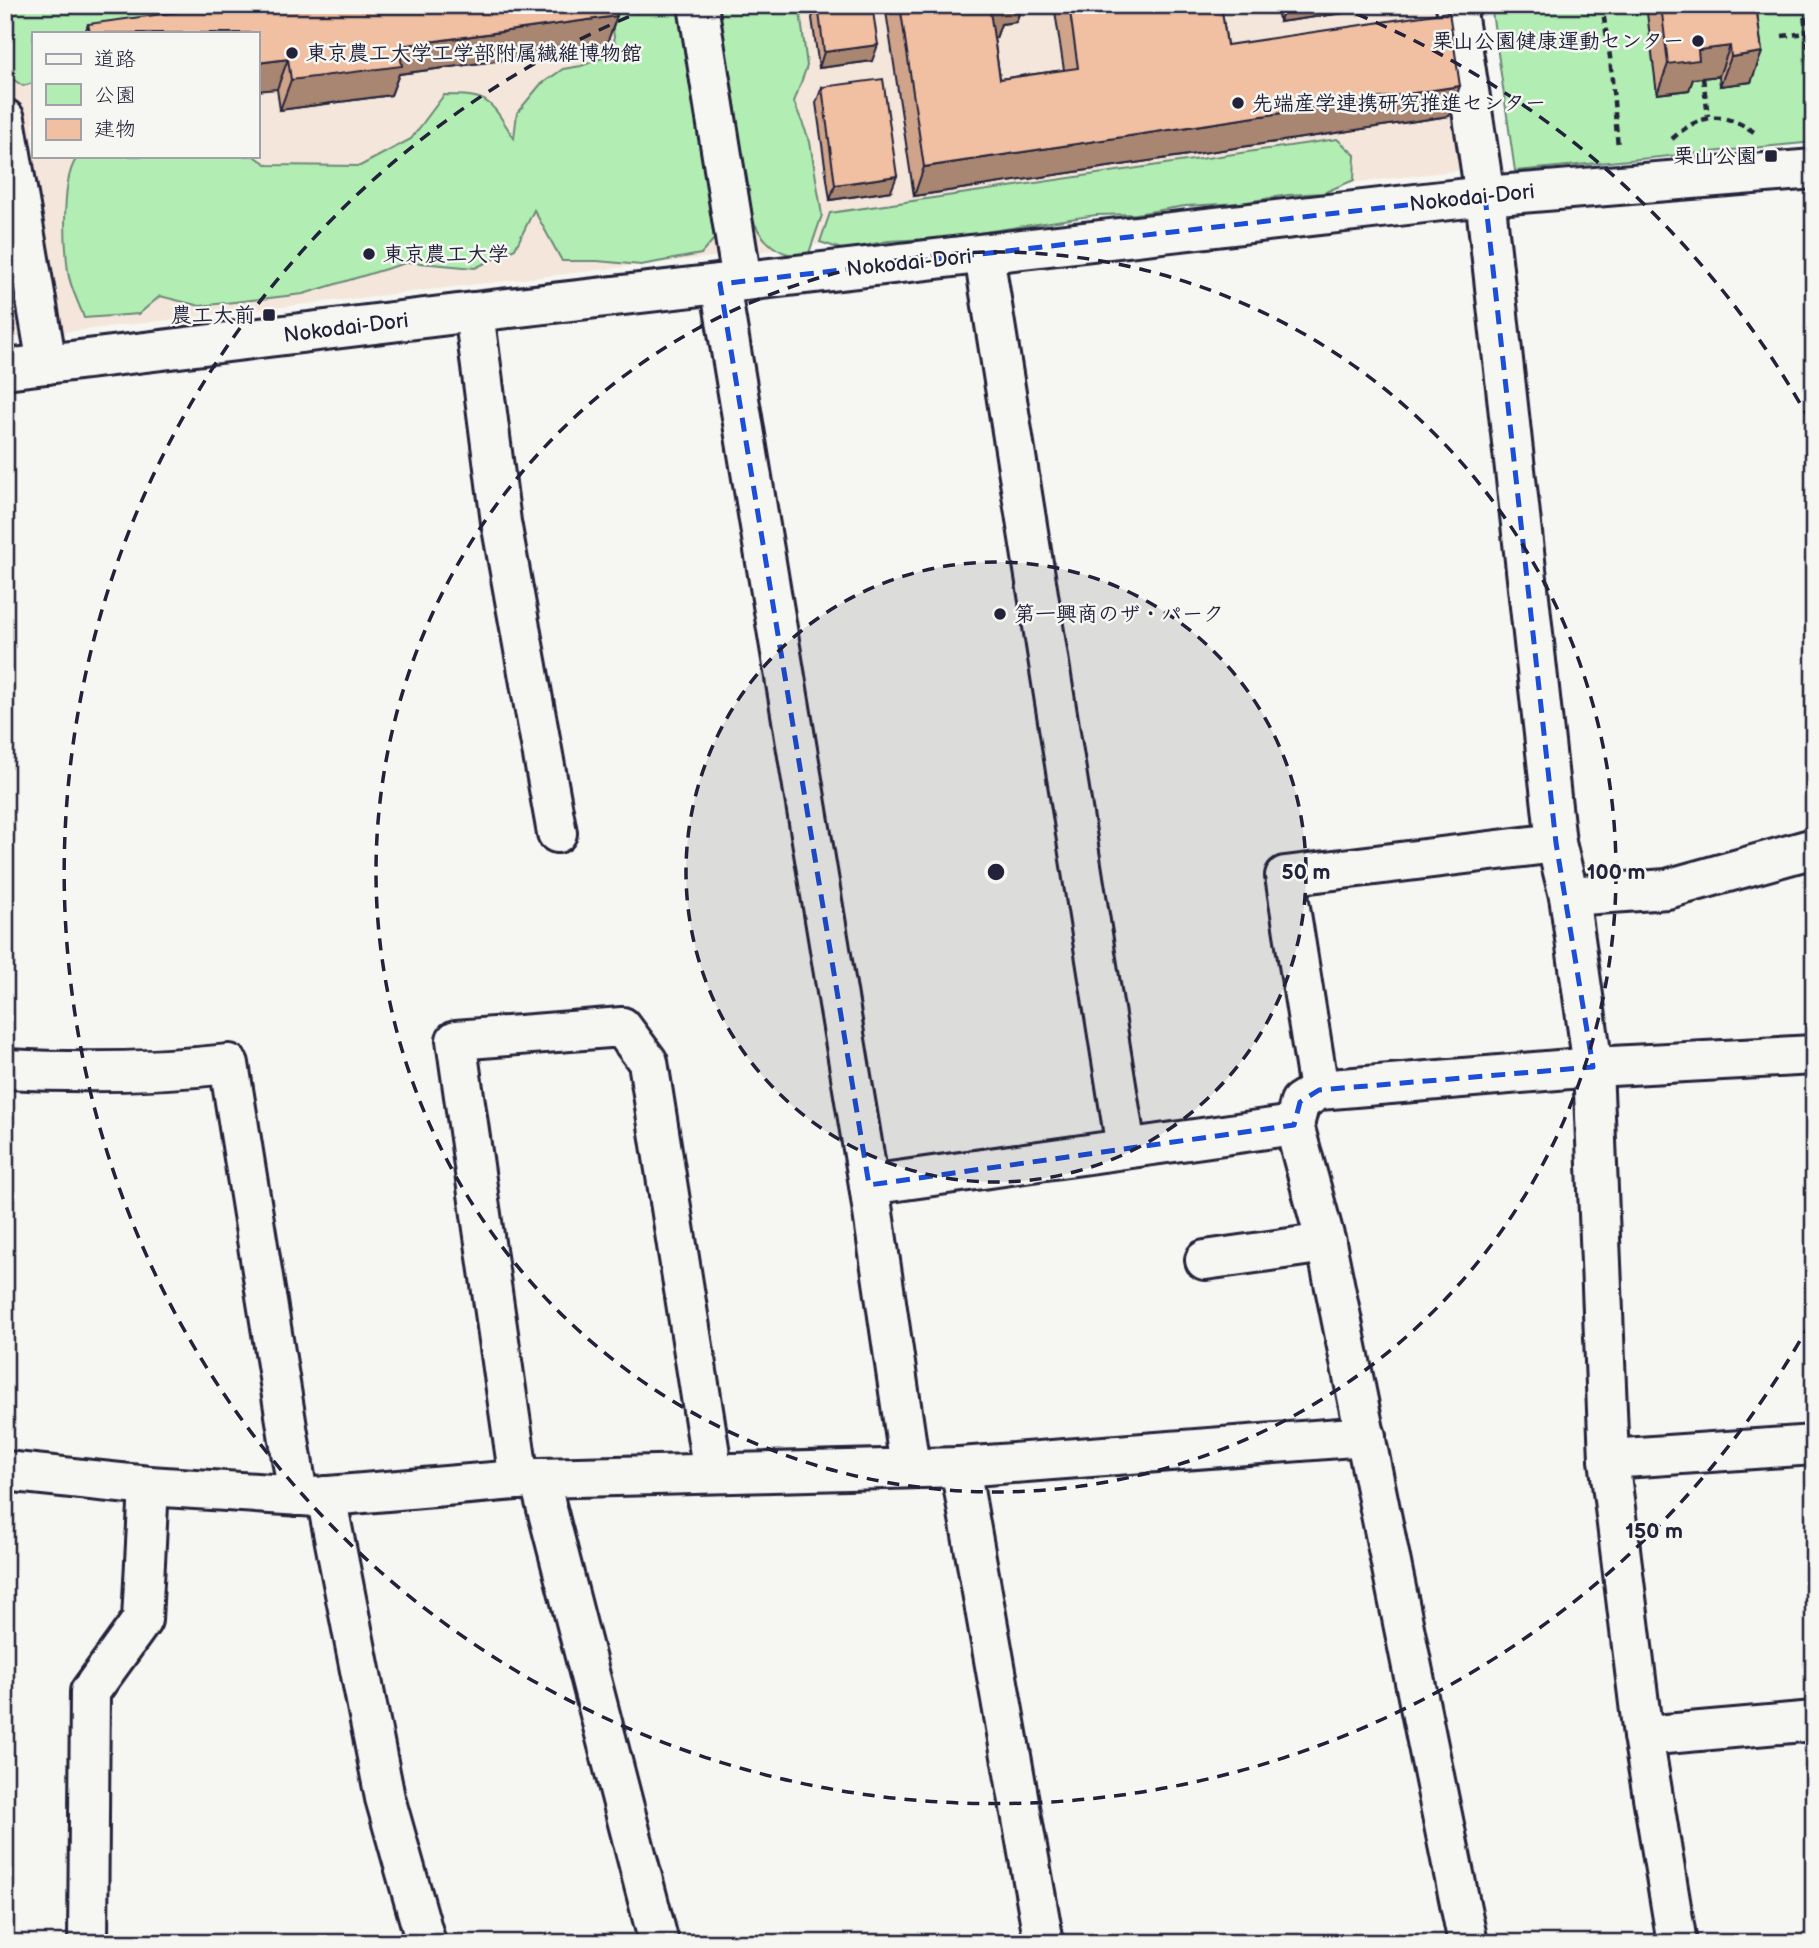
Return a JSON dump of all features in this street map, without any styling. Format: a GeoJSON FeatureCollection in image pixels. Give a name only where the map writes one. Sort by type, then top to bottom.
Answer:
{"type":"FeatureCollection","features":[{"type":"Feature","properties":{"kind":"street"},"geometry":{"type":"LineString","coordinates":[[698,5],[731,283],[910,1466]]}},
{"type":"Feature","properties":{"kind":"street"},"geometry":{"type":"LineString","coordinates":[[1456,5],[1485,196],[1556,842],[1569,896],[1593,1067],[1609,1459],[1643,1736],[1677,1943]]}},
{"type":"Feature","properties":{"kind":"street"},"geometry":{"type":"LineString","coordinates":[[6,134],[47,364]]}},
{"type":"Feature","properties":{"kind":"street","name":"Nokodai-Dori"},"geometry":{"type":"LineString","coordinates":[[5,369],[474,312],[1485,196],[1814,169]]}},
{"type":"Feature","properties":{"kind":"street"},"geometry":{"type":"LineString","coordinates":[[984,255],[1126,1148]]}},
{"type":"Feature","properties":{"kind":"street"},"geometry":{"type":"LineString","coordinates":[[474,312],[501,522],[558,833]]}},
{"type":"Feature","properties":{"kind":"street"},"geometry":{"type":"LineString","coordinates":[[1320,1090],[1285,876],[1556,842]]}},
{"type":"Feature","properties":{"kind":"street"},"geometry":{"type":"LineString","coordinates":[[1569,896],[1667,889],[1814,848]]}},
{"type":"Feature","properties":{"kind":"street"},"geometry":{"type":"LineString","coordinates":[[659,1943],[529,1479],[456,1040],[622,1027],[648,1062],[713,1473]]}},
{"type":"Feature","properties":{"kind":"street"},"geometry":{"type":"LineString","coordinates":[[1468,1943],[1326,1243],[1294,1125],[1300,1102],[1320,1090],[1593,1067],[1814,1055]]}},
{"type":"Feature","properties":{"kind":"street"},"geometry":{"type":"LineString","coordinates":[[5,1069],[161,1071],[229,1065],[312,1496],[385,1798],[426,1943]]}},
{"type":"Feature","properties":{"kind":"street"},"geometry":{"type":"LineString","coordinates":[[869,1185],[1294,1125]]}},
{"type":"Feature","properties":{"kind":"street"},"geometry":{"type":"LineString","coordinates":[[1205,1259],[1326,1243]]}},
{"type":"Feature","properties":{"kind":"street"},"geometry":{"type":"LineString","coordinates":[[5,1471],[149,1486],[312,1496],[529,1479],[960,1466],[1366,1436]]}},
{"type":"Feature","properties":{"kind":"street"},"geometry":{"type":"LineString","coordinates":[[1609,1459],[1814,1445]]}},
{"type":"Feature","properties":{"kind":"street"},"geometry":{"type":"LineString","coordinates":[[960,1466],[1044,1943]]}},
{"type":"Feature","properties":{"kind":"street"},"geometry":{"type":"LineString","coordinates":[[88,1943],[90,1692],[142,1620],[149,1486]]}},
{"type":"Feature","properties":{"kind":"street"},"geometry":{"type":"LineString","coordinates":[[1643,1736],[1814,1721]]}},
{"type":"Feature","properties":{"kind":"path"},"geometry":{"type":"LineString","coordinates":[[1602,5],[1610,57],[1618,147]]}},
{"type":"Feature","properties":{"kind":"path"},"geometry":{"type":"LineString","coordinates":[[1803,5],[1814,98]]}},
{"type":"Feature","properties":{"kind":"path"},"geometry":{"type":"LineString","coordinates":[[1782,36],[1807,33]]}},
{"type":"Feature","properties":{"kind":"path"},"geometry":{"type":"LineString","coordinates":[[1703,78],[1708,116]]}},
{"type":"Feature","properties":{"kind":"highlighted area"},"geometry":{"type":"Polygon","coordinates":[[[1485,196],[1556,843],[1593,1067],[1319,1090],[1300,1102],[1294,1125],[869,1185],[720,284],[1485,196]]]}},
{"type":"Feature","properties":{"kind":"shaded area","name":"東京農工大学"},"geometry":{"type":"Polygon","coordinates":[[[5,5],[1436,5],[1462,170],[5,339],[5,5]]]}},
{"type":"Feature","properties":{"kind":"green space"},"geometry":{"type":"Polygon","coordinates":[[[19,5],[241,5],[174,32],[32,32],[32,83],[23,86],[5,74],[5,25],[8,14],[19,5]]]}},
{"type":"Feature","properties":{"kind":"green space"},"geometry":{"type":"Polygon","coordinates":[[[610,5],[683,5],[696,65],[693,99],[706,131],[721,231],[701,254],[641,265],[562,261],[534,210],[515,249],[475,268],[409,262],[303,294],[200,306],[160,296],[139,314],[84,318],[69,278],[65,229],[66,194],[73,165],[78,158],[257,158],[268,165],[360,166],[411,139],[444,95],[472,96],[488,102],[514,138],[517,113],[540,85],[563,69],[603,58],[615,45],[610,5]]]}},
{"type":"Feature","properties":{"kind":"green space"},"geometry":{"type":"Polygon","coordinates":[[[718,5],[827,5],[800,11],[807,66],[794,102],[810,142],[822,215],[809,253],[790,255],[770,244],[757,229],[749,209],[734,99],[713,32],[718,5]]]}},
{"type":"Feature","properties":{"kind":"green space"},"geometry":{"type":"Polygon","coordinates":[[[1491,5],[1814,5],[1814,142],[1515,171],[1491,5]]]}},
{"type":"Feature","properties":{"kind":"green space"},"geometry":{"type":"Polygon","coordinates":[[[1337,139],[1355,155],[1354,180],[1323,193],[1288,195],[1241,203],[1185,206],[1136,214],[1096,215],[945,238],[888,241],[844,250],[820,242],[830,213],[1337,139]]]}},
{"type":"Feature","properties":{"kind":"building"},"geometry":{"type":"Polygon","coordinates":[[[230,5],[616,5],[617,16],[399,46],[402,66],[291,80],[288,59],[259,63],[259,32],[90,32],[88,24],[230,5]]]}},
{"type":"Feature","properties":{"kind":"building"},"geometry":{"type":"Polygon","coordinates":[[[818,5],[872,5],[878,45],[824,52],[818,5]]]}},
{"type":"Feature","properties":{"kind":"building","name":"先端産学連携研究推進センター"},"geometry":{"type":"Polygon","coordinates":[[[900,5],[1006,5],[1007,8],[990,11],[1000,79],[1078,68],[1069,5],[1221,5],[1227,45],[1449,12],[1460,86],[924,167],[900,5]]]}},
{"type":"Feature","properties":{"kind":"building"},"geometry":{"type":"Polygon","coordinates":[[[1661,5],[1756,5],[1762,52],[1731,57],[1730,46],[1698,50],[1699,60],[1668,64],[1661,5]]]}},
{"type":"Feature","properties":{"kind":"building"},"geometry":{"type":"Polygon","coordinates":[[[883,79],[897,176],[835,185],[822,87],[883,79]]]}},
{"type":"Feature","properties":{"kind":"place","name":"栗山公園健康運動センター"},"geometry":{"type":"Point","coordinates":[1698,41]}},
{"type":"Feature","properties":{"kind":"place","name":"東京農工大学工学部附属繊維博物館"},"geometry":{"type":"Point","coordinates":[292,53]}},
{"type":"Feature","properties":{"kind":"place","name":"先端産学連携研究推進センター"},"geometry":{"type":"Point","coordinates":[1238,103]}},
{"type":"Feature","properties":{"kind":"place","name":"栗山公園"},"geometry":{"type":"Point","coordinates":[1771,156]}},
{"type":"Feature","properties":{"kind":"place","name":"東京農工大学"},"geometry":{"type":"Point","coordinates":[369,254]}},
{"type":"Feature","properties":{"kind":"place","name":"農工大前"},"geometry":{"type":"Point","coordinates":[269,315]}},
{"type":"Feature","properties":{"kind":"place","name":"第一興商のザ・パーク"},"geometry":{"type":"Point","coordinates":[1000,614]}}]}
